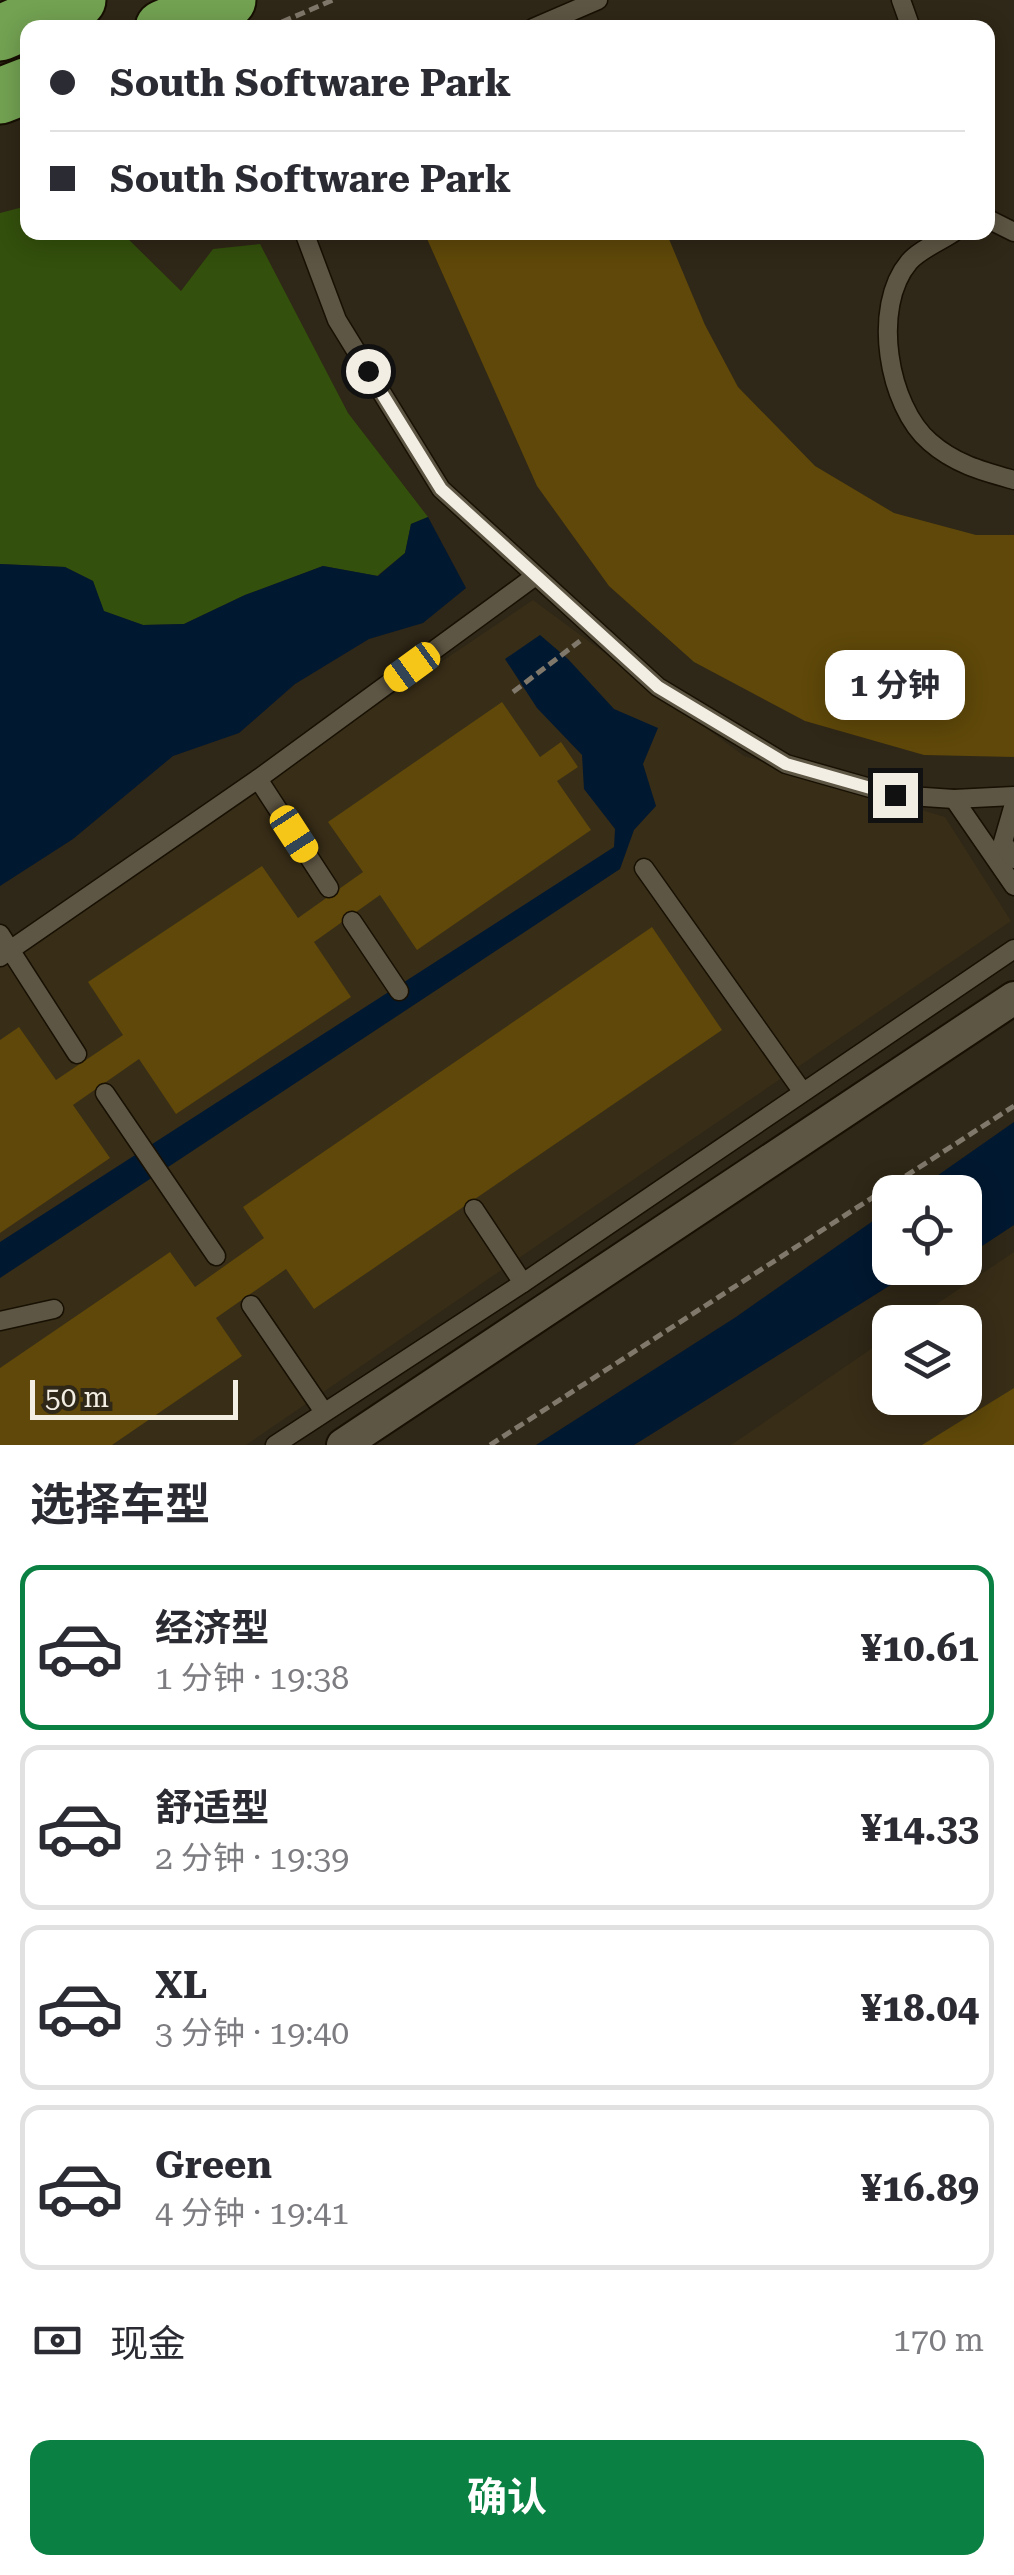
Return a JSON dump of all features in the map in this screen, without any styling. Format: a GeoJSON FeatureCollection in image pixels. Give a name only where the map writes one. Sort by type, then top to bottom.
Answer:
{"type":"FeatureCollection","features":[{"type":"Feature","properties":{"kind":"highway"},"geometry":{"type":"LineString","coordinates":[[31,20],[78,0]]}},
{"type":"Feature","properties":{"kind":"highway"},"geometry":{"type":"LineString","coordinates":[[182,20],[228,0]]}},
{"type":"Feature","properties":{"kind":"street"},"geometry":{"type":"LineString","coordinates":[[343,1445],[1014,998]]}},
{"type":"Feature","properties":{"kind":"lane"},"geometry":{"type":"LineString","coordinates":[[552,20],[598,0]]}},
{"type":"Feature","properties":{"kind":"lane"},"geometry":{"type":"LineString","coordinates":[[307,240],[337,320],[441,489],[658,687],[786,764],[895,795],[954,799],[1014,796]]}},
{"type":"Feature","properties":{"kind":"lane"},"geometry":{"type":"LineString","coordinates":[[942,240],[909,262],[890,302],[887,357],[908,411],[926,440],[962,466],[1014,480]]}},
{"type":"Feature","properties":{"kind":"lane"},"geometry":{"type":"LineString","coordinates":[[78,1054],[3,947],[258,779],[534,577]]}},
{"type":"Feature","properties":{"kind":"lane"},"geometry":{"type":"LineString","coordinates":[[258,779],[329,888]]}},
{"type":"Feature","properties":{"kind":"lane"},"geometry":{"type":"LineString","coordinates":[[954,799],[1014,886]]}},
{"type":"Feature","properties":{"kind":"lane"},"geometry":{"type":"LineString","coordinates":[[1014,804],[1003,842],[1014,859]]}},
{"type":"Feature","properties":{"kind":"lane"},"geometry":{"type":"LineString","coordinates":[[644,868],[802,1091]]}},
{"type":"Feature","properties":{"kind":"lane"},"geometry":{"type":"LineString","coordinates":[[352,921],[398,991]]}},
{"type":"Feature","properties":{"kind":"lane"},"geometry":{"type":"LineString","coordinates":[[275,1445],[523,1283],[1014,949]]}},
{"type":"Feature","properties":{"kind":"lane"},"geometry":{"type":"LineString","coordinates":[[105,1093],[142,1140],[216,1256]]}},
{"type":"Feature","properties":{"kind":"lane"},"geometry":{"type":"LineString","coordinates":[[474,1209],[523,1283]]}},
{"type":"Feature","properties":{"kind":"lane"},"geometry":{"type":"LineString","coordinates":[[250,1306],[324,1412]]}},
{"type":"Feature","properties":{"kind":"lane"},"geometry":{"type":"LineString","coordinates":[[0,1322],[54,1309]]}},
{"type":"Feature","properties":{"kind":"path"},"geometry":{"type":"LineString","coordinates":[[287,20],[333,0]]}},
{"type":"Feature","properties":{"kind":"path"},"geometry":{"type":"LineString","coordinates":[[513,692],[566,651]]}},
{"type":"Feature","properties":{"kind":"path"},"geometry":{"type":"LineString","coordinates":[[490,1445],[1014,1106]]}},
{"type":"Feature","properties":{"kind":"shaded area"},"geometry":{"type":"Polygon","coordinates":[[[533,600],[744,756],[945,817],[1011,921],[246,1445],[0,1445],[0,959],[533,600]]]}},
{"type":"Feature","properties":{"kind":"shaded area"},"geometry":{"type":"Polygon","coordinates":[[[1014,1252],[1014,1445],[731,1445],[872,1348],[872,1415],[982,1415],[982,1305],[935,1305],[965,1285],[982,1285],[982,1274],[1014,1252]]]}},
{"type":"Feature","properties":{"kind":"green space"},"geometry":{"type":"Polygon","coordinates":[[[20,208],[20,240],[129,240],[181,291],[213,249],[260,244],[348,413],[428,517],[411,524],[405,553],[377,576],[323,566],[245,595],[184,624],[143,625],[103,611],[93,581],[65,567],[0,564],[0,213],[20,208]]]}},
{"type":"Feature","properties":{"kind":"water"},"geometry":{"type":"Polygon","coordinates":[[[428,517],[466,588],[423,623],[369,639],[295,684],[239,733],[173,756],[73,839],[0,886],[0,564],[65,567],[93,581],[104,611],[143,625],[184,624],[245,595],[323,566],[378,576],[405,553],[411,524],[428,517]]]}},
{"type":"Feature","properties":{"kind":"water"},"geometry":{"type":"Polygon","coordinates":[[[540,635],[614,709],[658,728],[643,764],[656,806],[634,830],[620,869],[0,1278],[0,1242],[614,847],[615,829],[584,789],[582,755],[537,708],[505,659],[540,635]]]}},
{"type":"Feature","properties":{"kind":"water"},"geometry":{"type":"Polygon","coordinates":[[[1014,1122],[1014,1225],[982,1246],[982,1175],[938,1175],[1014,1122]]]}},
{"type":"Feature","properties":{"kind":"water"},"geometry":{"type":"Polygon","coordinates":[[[872,1222],[872,1285],[891,1285],[634,1445],[536,1445],[736,1317],[872,1222]]]}},
{"type":"Feature","properties":{"kind":"building"},"geometry":{"type":"Polygon","coordinates":[[[428,240],[669,240],[705,325],[738,387],[815,466],[894,513],[976,535],[1014,535],[1014,757],[924,755],[805,721],[694,662],[609,586],[537,486],[428,240]]]}},
{"type":"Feature","properties":{"kind":"building"},"geometry":{"type":"Polygon","coordinates":[[[502,702],[540,757],[561,742],[578,767],[557,781],[591,830],[417,950],[380,895],[314,942],[351,997],[176,1114],[139,1059],[73,1105],[110,1158],[0,1233],[0,1040],[19,1027],[56,1080],[123,1035],[88,982],[262,866],[298,918],[363,872],[328,822],[502,702]]]}},
{"type":"Feature","properties":{"kind":"building"},"geometry":{"type":"Polygon","coordinates":[[[652,927],[722,1030],[314,1309],[286,1269],[216,1318],[242,1356],[112,1445],[0,1445],[0,1368],[170,1252],[195,1287],[264,1238],[243,1207],[652,927]]]}},
{"type":"Feature","properties":{"kind":"building"},"geometry":{"type":"Polygon","coordinates":[[[1014,1388],[1014,1445],[922,1445],[970,1415],[982,1415],[982,1408],[1014,1388]]]}},
{"type":"Feature","properties":{"kind":"route"},"geometry":{"type":"LineString","coordinates":[[368,371],[441,489],[658,687],[786,764],[895,795]]}}]}
